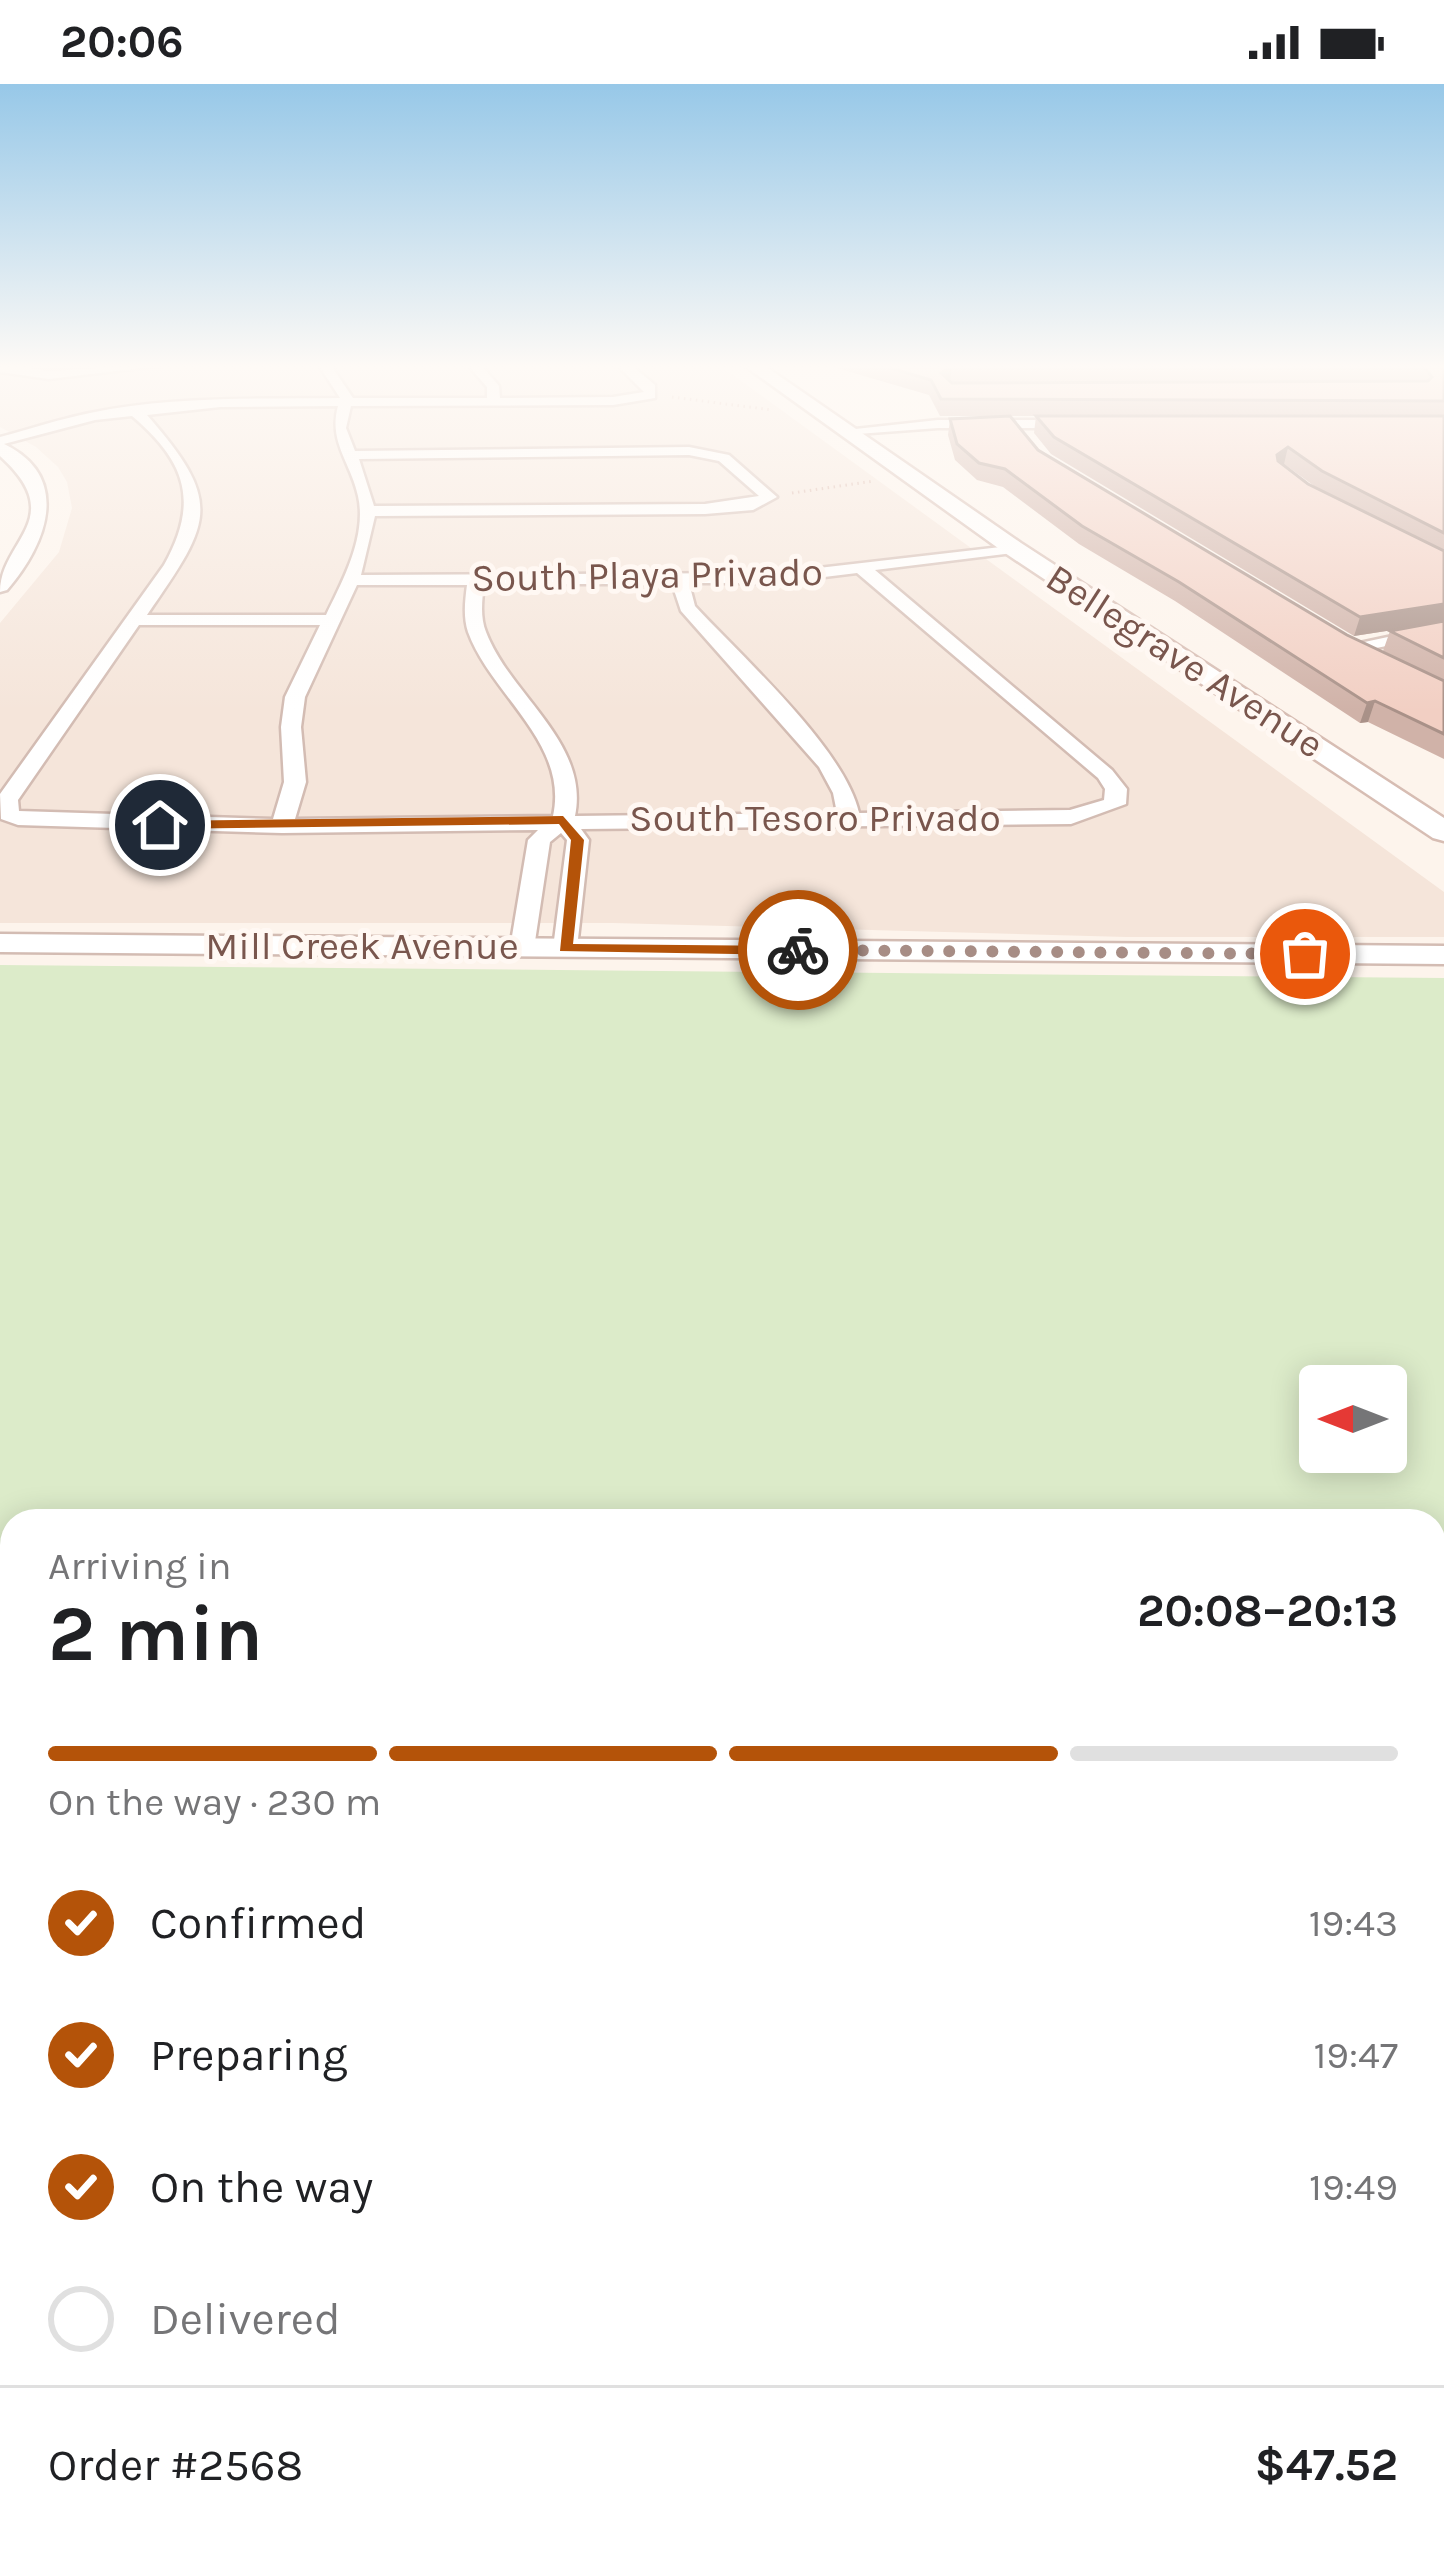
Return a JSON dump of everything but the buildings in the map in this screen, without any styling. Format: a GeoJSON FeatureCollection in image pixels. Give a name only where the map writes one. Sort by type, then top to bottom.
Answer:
{"type":"FeatureCollection","features":[{"type":"Feature","properties":{"kind":"main road","name":"Bellegrave Avenue"},"geometry":{"type":"LineString","coordinates":[[913,480],[1444,832]]}},
{"type":"Feature","properties":{"kind":"street"},"geometry":{"type":"LineString","coordinates":[[0,586],[33,540],[40,508],[34,480]]}},
{"type":"Feature","properties":{"kind":"street"},"geometry":{"type":"LineString","coordinates":[[134,620],[180,552],[196,499],[191,480]]}},
{"type":"Feature","properties":{"kind":"street"},"geometry":{"type":"LineString","coordinates":[[282,826],[296,782],[291,727],[295,697],[365,543],[369,511],[358,480]]}},
{"type":"Feature","properties":{"kind":"street"},"geometry":{"type":"LineString","coordinates":[[747,480],[769,498]]}},
{"type":"Feature","properties":{"kind":"street"},"geometry":{"type":"LineString","coordinates":[[369,511],[705,509],[769,498]]}},
{"type":"Feature","properties":{"kind":"street","name":"South Playa Privado"},"geometry":{"type":"LineString","coordinates":[[351,580],[775,578],[1013,548]]}},
{"type":"Feature","properties":{"kind":"street","name":"South Tesoro Privado"},"geometry":{"type":"LineString","coordinates":[[134,620],[7,800],[9,814],[54,822],[282,826],[1071,817],[1115,804],[1116,789],[1105,774],[862,568]]}},
{"type":"Feature","properties":{"kind":"street"},"geometry":{"type":"LineString","coordinates":[[679,579],[687,608],[828,764],[844,793],[849,818]]}},
{"type":"Feature","properties":{"kind":"street"},"geometry":{"type":"LineString","coordinates":[[476,580],[477,632],[563,768],[568,797],[563,820],[539,840],[522,948]]}},
{"type":"Feature","properties":{"kind":"street"},"geometry":{"type":"LineString","coordinates":[[134,620],[332,620]]}},
{"type":"Feature","properties":{"kind":"street"},"geometry":{"type":"LineString","coordinates":[[1350,647],[1444,630]]}},
{"type":"Feature","properties":{"kind":"street"},"geometry":{"type":"LineString","coordinates":[[1330,635],[1383,666]]}},
{"type":"Feature","properties":{"kind":"street"},"geometry":{"type":"LineString","coordinates":[[563,820],[578,840],[565,948]]}},
{"type":"Feature","properties":{"kind":"street","name":"Mill Creek Avenue"},"geometry":{"type":"LineString","coordinates":[[0,944],[1444,955]]}},
{"type":"Feature","properties":{"kind":"path"},"geometry":{"type":"LineString","coordinates":[[769,498],[883,480]]}},
{"type":"Feature","properties":{"kind":"shaded area"},"geometry":{"type":"Polygon","coordinates":[[[877,480],[1444,892],[1444,937],[1126,937],[613,923],[0,923],[0,623],[59,552],[72,508],[67,482],[877,480]]]}},
{"type":"Feature","properties":{"kind":"green space"},"geometry":{"type":"Polygon","coordinates":[[[0,965],[1444,978],[1444,1509],[0,1509],[0,965]]]}},
{"type":"Feature","properties":{"kind":"way so far"},"geometry":{"type":"LineString","coordinates":[[798,950],[1305,954]]}},
{"type":"Feature","properties":{"kind":"route"},"geometry":{"type":"LineString","coordinates":[[160,825],[563,820],[578,840],[565,948],[798,950]]}}]}
